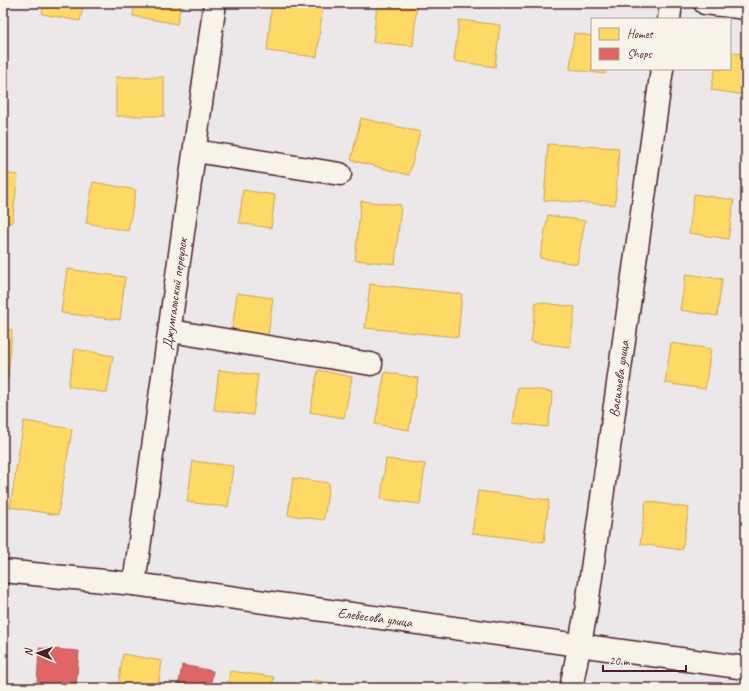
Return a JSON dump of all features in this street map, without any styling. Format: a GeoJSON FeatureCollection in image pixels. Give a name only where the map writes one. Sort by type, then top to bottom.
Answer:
{"type":"FeatureCollection","features":[{"type":"Feature","properties":{"kind":"street","name":"Джумгальский переулок"},"geometry":{"type":"LineString","coordinates":[[134,584],[171,331],[215,3]]}},
{"type":"Feature","properties":{"kind":"street"},"geometry":{"type":"LineString","coordinates":[[669,18],[671,3]]}},
{"type":"Feature","properties":{"kind":"street"},"geometry":{"type":"LineString","coordinates":[[705,3],[746,8]]}},
{"type":"Feature","properties":{"kind":"street","name":"Васильева улица"},"geometry":{"type":"LineString","coordinates":[[571,688],[586,612],[662,70]]}},
{"type":"Feature","properties":{"kind":"street"},"geometry":{"type":"LineString","coordinates":[[195,151],[340,174]]}},
{"type":"Feature","properties":{"kind":"street"},"geometry":{"type":"LineString","coordinates":[[171,331],[371,364]]}},
{"type":"Feature","properties":{"kind":"street","name":"Елебесова улица"},"geometry":{"type":"LineString","coordinates":[[3,571],[134,584],[580,644],[746,668]]}},
{"type":"Feature","properties":{"kind":"building: Homes"},"geometry":{"type":"Polygon","coordinates":[[[44,3],[84,3],[80,21],[42,14],[44,3]]]}},
{"type":"Feature","properties":{"kind":"building: Homes"},"geometry":{"type":"Polygon","coordinates":[[[135,3],[181,3],[177,24],[133,16],[135,3]]]}},
{"type":"Feature","properties":{"kind":"building: Homes"},"geometry":{"type":"Polygon","coordinates":[[[272,3],[323,3],[317,57],[267,51],[272,3]]]}},
{"type":"Feature","properties":{"kind":"building: Homes"},"geometry":{"type":"Polygon","coordinates":[[[377,3],[417,3],[413,46],[373,42],[377,3]]]}},
{"type":"Feature","properties":{"kind":"building: Homes"},"geometry":{"type":"Polygon","coordinates":[[[459,20],[500,25],[495,67],[454,61],[459,20]]]}},
{"type":"Feature","properties":{"kind":"building: Homes"},"geometry":{"type":"Polygon","coordinates":[[[574,33],[591,36],[591,70],[605,70],[605,74],[570,69],[574,33]]]}},
{"type":"Feature","properties":{"kind":"building: Homes"},"geometry":{"type":"Polygon","coordinates":[[[731,52],[746,55],[746,95],[711,90],[715,70],[731,70],[731,52]]]}},
{"type":"Feature","properties":{"kind":"building: Homes"},"geometry":{"type":"Polygon","coordinates":[[[116,77],[164,77],[164,116],[116,116],[116,77]]]}},
{"type":"Feature","properties":{"kind":"building: Homes"},"geometry":{"type":"Polygon","coordinates":[[[361,118],[420,132],[409,175],[351,160],[361,118]]]}},
{"type":"Feature","properties":{"kind":"building: Homes"},"geometry":{"type":"Polygon","coordinates":[[[548,144],[619,148],[615,205],[544,200],[548,144]]]}},
{"type":"Feature","properties":{"kind":"building: Homes"},"geometry":{"type":"Polygon","coordinates":[[[3,173],[18,175],[12,223],[3,222],[3,173]]]}},
{"type":"Feature","properties":{"kind":"building: Homes"},"geometry":{"type":"Polygon","coordinates":[[[93,182],[136,190],[128,231],[86,223],[93,182]]]}},
{"type":"Feature","properties":{"kind":"building: Homes"},"geometry":{"type":"Polygon","coordinates":[[[243,190],[275,195],[271,228],[239,223],[243,190]]]}},
{"type":"Feature","properties":{"kind":"building: Homes"},"geometry":{"type":"Polygon","coordinates":[[[694,194],[734,200],[728,239],[689,233],[694,194]]]}},
{"type":"Feature","properties":{"kind":"building: Homes"},"geometry":{"type":"Polygon","coordinates":[[[361,201],[401,205],[395,264],[355,260],[361,201]]]}},
{"type":"Feature","properties":{"kind":"building: Homes"},"geometry":{"type":"Polygon","coordinates":[[[548,215],[585,221],[577,264],[540,258],[548,215]]]}},
{"type":"Feature","properties":{"kind":"building: Homes"},"geometry":{"type":"Polygon","coordinates":[[[67,269],[125,277],[120,320],[61,313],[67,269]]]}},
{"type":"Feature","properties":{"kind":"building: Homes"},"geometry":{"type":"Polygon","coordinates":[[[686,274],[722,279],[717,316],[680,310],[686,274]]]}},
{"type":"Feature","properties":{"kind":"building: Homes"},"geometry":{"type":"Polygon","coordinates":[[[370,284],[462,294],[458,337],[365,328],[370,284]]]}},
{"type":"Feature","properties":{"kind":"building: Homes"},"geometry":{"type":"Polygon","coordinates":[[[237,293],[273,298],[268,335],[232,330],[237,293]]]}},
{"type":"Feature","properties":{"kind":"building: Homes"},"geometry":{"type":"Polygon","coordinates":[[[536,302],[575,307],[570,347],[531,342],[536,302]]]}},
{"type":"Feature","properties":{"kind":"building: Homes"},"geometry":{"type":"Polygon","coordinates":[[[3,329],[12,330],[8,378],[3,377],[3,329]]]}},
{"type":"Feature","properties":{"kind":"building: Homes"},"geometry":{"type":"Polygon","coordinates":[[[671,343],[711,349],[705,389],[665,383],[671,343]]]}},
{"type":"Feature","properties":{"kind":"building: Homes"},"geometry":{"type":"Polygon","coordinates":[[[75,349],[113,356],[107,393],[68,386],[75,349]]]}},
{"type":"Feature","properties":{"kind":"building: Homes"},"geometry":{"type":"Polygon","coordinates":[[[219,370],[258,375],[253,415],[214,410],[219,370]]]}},
{"type":"Feature","properties":{"kind":"building: Homes"},"geometry":{"type":"Polygon","coordinates":[[[318,370],[352,377],[344,418],[310,412],[318,370]]]}},
{"type":"Feature","properties":{"kind":"building: Homes"},"geometry":{"type":"Polygon","coordinates":[[[385,372],[418,378],[409,430],[375,424],[385,372]]]}},
{"type":"Feature","properties":{"kind":"building: Homes"},"geometry":{"type":"Polygon","coordinates":[[[518,387],[553,392],[548,427],[513,423],[518,387]]]}},
{"type":"Feature","properties":{"kind":"building: Homes"},"geometry":{"type":"Polygon","coordinates":[[[24,421],[72,429],[58,515],[10,507],[24,421]]]}},
{"type":"Feature","properties":{"kind":"building: Homes"},"geometry":{"type":"Polygon","coordinates":[[[386,459],[425,464],[420,504],[381,499],[386,459]]]}},
{"type":"Feature","properties":{"kind":"building: Homes"},"geometry":{"type":"Polygon","coordinates":[[[193,461],[233,466],[228,507],[187,502],[193,461]]]}},
{"type":"Feature","properties":{"kind":"building: Homes"},"geometry":{"type":"Polygon","coordinates":[[[293,478],[329,483],[324,520],[288,515],[293,478]]]}},
{"type":"Feature","properties":{"kind":"building: Homes"},"geometry":{"type":"Polygon","coordinates":[[[478,491],[549,500],[544,542],[472,533],[478,491]]]}},
{"type":"Feature","properties":{"kind":"building: Homes"},"geometry":{"type":"Polygon","coordinates":[[[646,501],[689,508],[682,550],[640,544],[646,501]]]}},
{"type":"Feature","properties":{"kind":"building: Homes"},"geometry":{"type":"Polygon","coordinates":[[[123,654],[162,661],[158,688],[118,687],[123,654]]]}},
{"type":"Feature","properties":{"kind":"building: Homes"},"geometry":{"type":"Polygon","coordinates":[[[230,671],[274,677],[272,688],[227,688],[230,671]]]}},
{"type":"Feature","properties":{"kind":"building: Homes"},"geometry":{"type":"Polygon","coordinates":[[[313,680],[350,686],[350,688],[312,688],[313,680]]]}},
{"type":"Feature","properties":{"kind":"building: Shops"},"geometry":{"type":"Polygon","coordinates":[[[39,648],[79,651],[76,687],[37,685],[39,648]]]}},
{"type":"Feature","properties":{"kind":"building: Shops"},"geometry":{"type":"Polygon","coordinates":[[[182,665],[213,671],[210,688],[178,688],[182,665]]]}},
{"type":"Feature","properties":{"kind":"building: Shops"},"geometry":{"type":"Polygon","coordinates":[[[488,685],[507,688],[488,688],[488,685]]]}}]}
